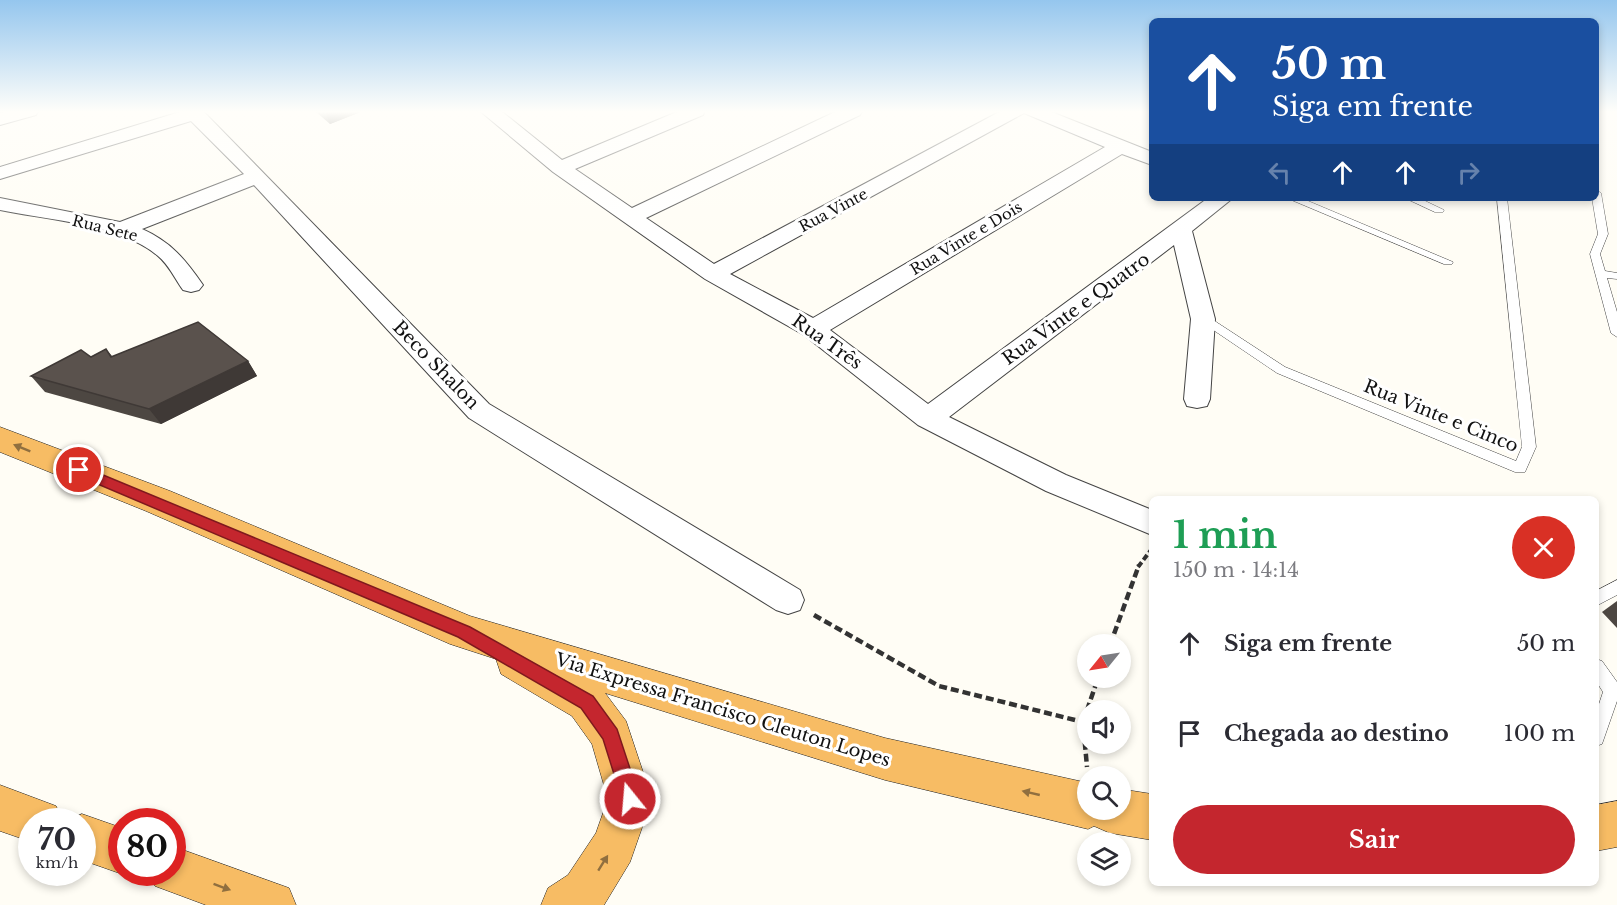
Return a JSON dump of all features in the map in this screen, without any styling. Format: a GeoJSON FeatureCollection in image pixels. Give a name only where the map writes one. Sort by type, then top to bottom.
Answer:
{"type":"FeatureCollection","features":[{"type":"Feature","properties":{"kind":"highway","name":"Via Expressa Francisco Cleuton Lopes"},"geometry":{"type":"LineString","coordinates":[[0,439],[158,501],[464,632],[885,759],[1077,803]]}},
{"type":"Feature","properties":{"kind":"highway"},"geometry":{"type":"LineString","coordinates":[[464,632],[587,702],[611,735],[630,799],[614,846],[585,892],[565,905]]}},
{"type":"Feature","properties":{"kind":"highway"},"geometry":{"type":"LineString","coordinates":[[0,808],[18,814]]}},
{"type":"Feature","properties":{"kind":"highway"},"geometry":{"type":"LineString","coordinates":[[1131,814],[1149,816]]}},
{"type":"Feature","properties":{"kind":"highway"},"geometry":{"type":"LineString","coordinates":[[1599,827],[1617,824]]}},
{"type":"Feature","properties":{"kind":"highway"},"geometry":{"type":"LineString","coordinates":[[186,874],[272,905]]}},
{"type":"Feature","properties":{"kind":"street"},"geometry":{"type":"LineString","coordinates":[[0,173],[64,153]]}},
{"type":"Feature","properties":{"kind":"street","name":"Beco Shalon"},"geometry":{"type":"LineString","coordinates":[[235,153],[479,411],[788,600]]}},
{"type":"Feature","properties":{"kind":"street","name":"Rua Três"},"geometry":{"type":"LineString","coordinates":[[544,153],[560,168],[713,274],[813,329],[928,418],[1056,483],[1149,522]]}},
{"type":"Feature","properties":{"kind":"street"},"geometry":{"type":"LineString","coordinates":[[560,168],[595,153]]}},
{"type":"Feature","properties":{"kind":"street"},"geometry":{"type":"LineString","coordinates":[[630,217],[764,153]]}},
{"type":"Feature","properties":{"kind":"street","name":"Rua Vinte"},"geometry":{"type":"LineString","coordinates":[[713,274],[937,153]]}},
{"type":"Feature","properties":{"kind":"street","name":"Rua Vinte e Dois"},"geometry":{"type":"LineString","coordinates":[[813,329],[1109,153]]}},
{"type":"Feature","properties":{"kind":"street"},"geometry":{"type":"LineString","coordinates":[[122,229],[258,176]]}},
{"type":"Feature","properties":{"kind":"street","name":"Rua Vinte e Quatro"},"geometry":{"type":"LineString","coordinates":[[928,418],[1218,201]]}},
{"type":"Feature","properties":{"kind":"street","name":"Rua Sete"},"geometry":{"type":"LineString","coordinates":[[0,204],[122,229],[150,240],[166,251],[191,285]]}},
{"type":"Feature","properties":{"kind":"street"},"geometry":{"type":"LineString","coordinates":[[1181,230],[1203,319],[1197,399]]}},
{"type":"Feature","properties":{"kind":"lane"},"geometry":{"type":"LineString","coordinates":[[1299,201],[1448,262]]}},
{"type":"Feature","properties":{"kind":"lane"},"geometry":{"type":"LineString","coordinates":[[1417,201],[1439,210]]}},
{"type":"Feature","properties":{"kind":"lane","name":"Rua Vinte e Cinco"},"geometry":{"type":"LineString","coordinates":[[1203,319],[1281,370],[1520,468],[1529,447],[1502,201]]}},
{"type":"Feature","properties":{"kind":"lane"},"geometry":{"type":"LineString","coordinates":[[1597,201],[1603,234],[1595,254],[1616,330]]}},
{"type":"Feature","properties":{"kind":"lane"},"geometry":{"type":"LineString","coordinates":[[1603,234],[1617,236]]}},
{"type":"Feature","properties":{"kind":"lane"},"geometry":{"type":"LineString","coordinates":[[1599,274],[1617,276]]}},
{"type":"Feature","properties":{"kind":"lane"},"geometry":{"type":"LineString","coordinates":[[1599,597],[1617,587]]}},
{"type":"Feature","properties":{"kind":"lane"},"geometry":{"type":"LineString","coordinates":[[1599,670],[1615,691],[1599,731]]}},
{"type":"Feature","properties":{"kind":"path"},"geometry":{"type":"LineString","coordinates":[[1114,634],[1141,560],[1149,552]]}},
{"type":"Feature","properties":{"kind":"path"},"geometry":{"type":"LineString","coordinates":[[788,600],[939,686],[1077,720]]}},
{"type":"Feature","properties":{"kind":"building"},"geometry":{"type":"Polygon","coordinates":[[[198,322],[248,361],[149,409],[31,376],[81,350],[91,357],[106,349],[111,357],[198,322]]]}},
{"type":"Feature","properties":{"kind":"route"},"geometry":{"type":"LineString","coordinates":[[79,470],[158,501],[464,632],[587,702],[611,735],[630,799]]}}]}
